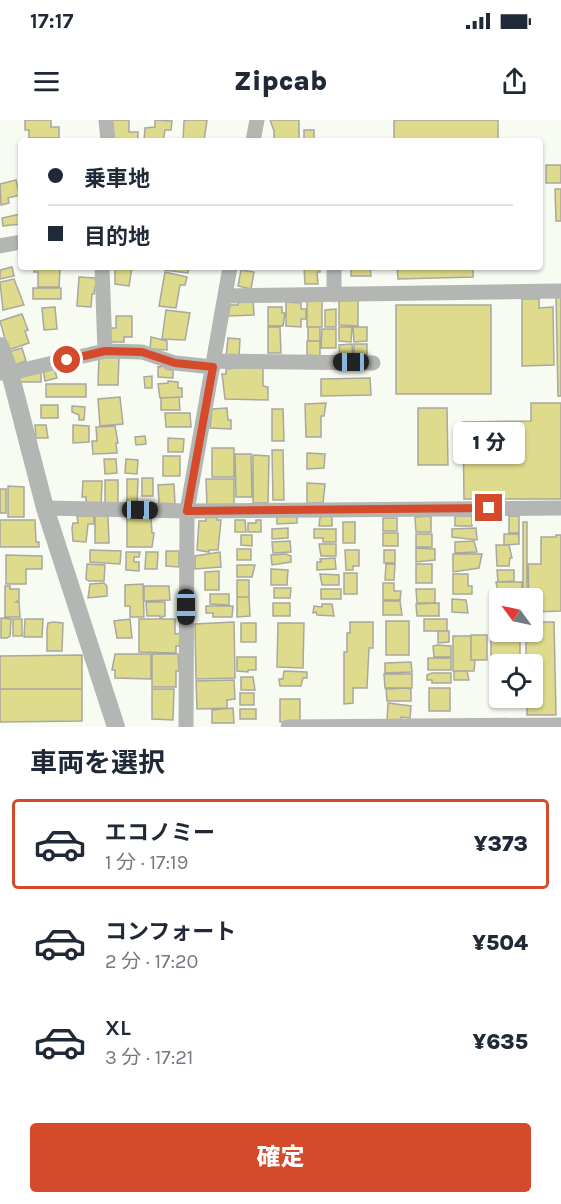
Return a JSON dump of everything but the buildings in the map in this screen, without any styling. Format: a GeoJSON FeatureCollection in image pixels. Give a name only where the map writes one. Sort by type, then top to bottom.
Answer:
{"type":"FeatureCollection","features":[{"type":"Feature","properties":{"kind":"street"},"geometry":{"type":"LineString","coordinates":[[106,120],[108,138]]}},
{"type":"Feature","properties":{"kind":"street"},"geometry":{"type":"LineString","coordinates":[[254,138],[257,120]]}},
{"type":"Feature","properties":{"kind":"street"},"geometry":{"type":"LineString","coordinates":[[0,246],[18,243]]}},
{"type":"Feature","properties":{"kind":"street"},"geometry":{"type":"LineString","coordinates":[[102,270],[105,351]]}},
{"type":"Feature","properties":{"kind":"street"},"geometry":{"type":"LineString","coordinates":[[186,727],[187,511],[229,270]]}},
{"type":"Feature","properties":{"kind":"street"},"geometry":{"type":"LineString","coordinates":[[334,270],[334,295]]}},
{"type":"Feature","properties":{"kind":"street"},"geometry":{"type":"LineString","coordinates":[[225,296],[561,291]]}},
{"type":"Feature","properties":{"kind":"street"},"geometry":{"type":"LineString","coordinates":[[0,346],[5,373],[45,508],[115,727],[120,727]]}},
{"type":"Feature","properties":{"kind":"street"},"geometry":{"type":"LineString","coordinates":[[5,373],[105,351],[142,352],[175,363],[373,363]]}},
{"type":"Feature","properties":{"kind":"street"},"geometry":{"type":"LineString","coordinates":[[45,508],[187,511],[561,508]]}},
{"type":"Feature","properties":{"kind":"street"},"geometry":{"type":"LineString","coordinates":[[288,727],[561,725]]}},
{"type":"Feature","properties":{"kind":"route"},"geometry":{"type":"LineString","coordinates":[[67,360],[105,351],[142,352],[175,363],[213,367],[187,511],[489,508]]}}]}
